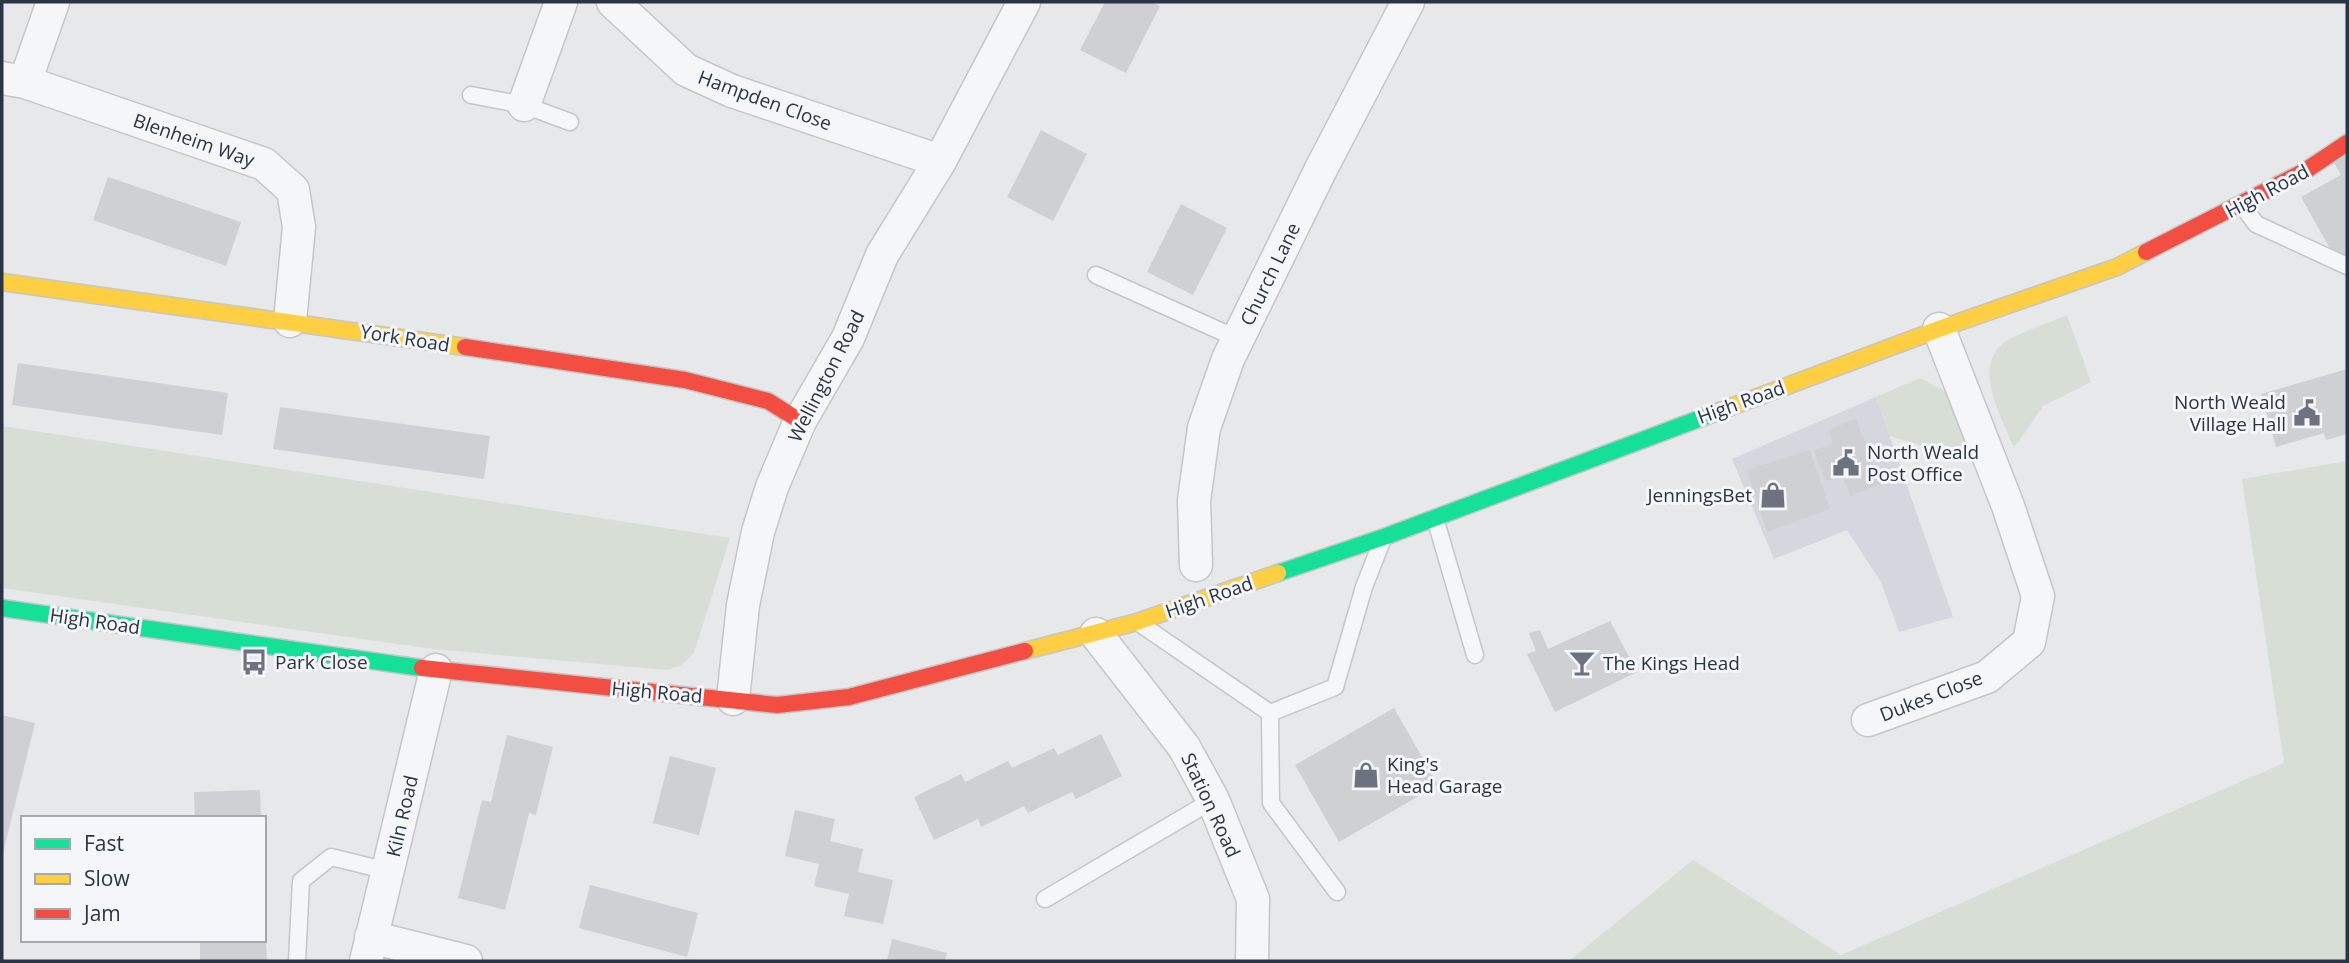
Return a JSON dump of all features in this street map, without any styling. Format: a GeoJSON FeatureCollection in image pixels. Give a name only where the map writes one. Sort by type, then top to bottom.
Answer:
{"type":"FeatureCollection","features":[{"type":"Feature","properties":{"kind":"main road","name":"High Road"},"geometry":{"type":"LineString","coordinates":[[2,608],[436,670],[777,705],[849,697],[1136,622],[1384,537],[1939,329],[2117,267],[2242,205],[2305,171],[2347,143]]}},
{"type":"Feature","properties":{"kind":"main road","name":"York Road"},"geometry":{"type":"LineString","coordinates":[[2,282],[290,321],[685,380],[768,401],[800,421]]}},
{"type":"Feature","properties":{"kind":"street"},"geometry":{"type":"LineString","coordinates":[[13,80],[53,2]]}},
{"type":"Feature","properties":{"kind":"street"},"geometry":{"type":"LineString","coordinates":[[524,104],[561,2]]}},
{"type":"Feature","properties":{"kind":"street","name":"Hampden Close"},"geometry":{"type":"LineString","coordinates":[[614,2],[686,70],[732,91],[940,161]]}},
{"type":"Feature","properties":{"kind":"street","name":"Wellington Road"},"geometry":{"type":"LineString","coordinates":[[733,699],[743,604],[758,532],[772,487],[800,421],[848,338],[882,255],[940,161],[1024,2]]}},
{"type":"Feature","properties":{"kind":"street","name":"Church Lane"},"geometry":{"type":"LineString","coordinates":[[1196,565],[1194,500],[1204,428],[1228,359],[1321,169],[1408,2]]}},
{"type":"Feature","properties":{"kind":"street","name":"Blenheim Way"},"geometry":{"type":"LineString","coordinates":[[13,80],[264,164],[293,190],[299,227],[290,321]]}},
{"type":"Feature","properties":{"kind":"street","name":"Dukes Close"},"geometry":{"type":"LineString","coordinates":[[1868,720],[1987,677],[2029,642],[2038,596],[2008,506],[1939,329]]}},
{"type":"Feature","properties":{"kind":"street","name":"Station Road"},"geometry":{"type":"LineString","coordinates":[[1096,634],[1184,747],[1213,800],[1253,899],[1252,961]]}},
{"type":"Feature","properties":{"kind":"street","name":"Kiln Road"},"geometry":{"type":"LineString","coordinates":[[368,949],[436,670]]}},
{"type":"Feature","properties":{"kind":"street"},"geometry":{"type":"LineString","coordinates":[[368,949],[466,961]]}},
{"type":"Feature","properties":{"kind":"lane"},"geometry":{"type":"LineString","coordinates":[[471,95],[524,104],[570,122]]}},
{"type":"Feature","properties":{"kind":"lane"},"geometry":{"type":"LineString","coordinates":[[2242,205],[2256,224],[2347,266]]}},
{"type":"Feature","properties":{"kind":"lane"},"geometry":{"type":"LineString","coordinates":[[1096,275],[1238,339]]}},
{"type":"Feature","properties":{"kind":"lane"},"geometry":{"type":"LineString","coordinates":[[1435,518],[1475,655]]}},
{"type":"Feature","properties":{"kind":"lane"},"geometry":{"type":"LineString","coordinates":[[1270,713],[1335,687],[1364,587],[1384,537]]}},
{"type":"Feature","properties":{"kind":"lane"},"geometry":{"type":"LineString","coordinates":[[1136,622],[1270,713]]}},
{"type":"Feature","properties":{"kind":"lane"},"geometry":{"type":"LineString","coordinates":[[1270,713],[1271,803],[1337,892]]}},
{"type":"Feature","properties":{"kind":"lane"},"geometry":{"type":"LineString","coordinates":[[1045,898],[1213,800]]}},
{"type":"Feature","properties":{"kind":"lane"},"geometry":{"type":"LineString","coordinates":[[298,961],[301,881],[331,857],[388,871]]}},
{"type":"Feature","properties":{"kind":"shaded area"},"geometry":{"type":"Polygon","coordinates":[[[2067,315],[2091,382],[2043,406],[2013,446],[1992,394],[1990,367],[1994,355],[2007,341],[2067,315]]]}},
{"type":"Feature","properties":{"kind":"shaded area"},"geometry":{"type":"Polygon","coordinates":[[[1920,378],[1946,392],[1977,463],[1890,436],[1876,397],[1920,378]]]}},
{"type":"Feature","properties":{"kind":"shaded area"},"geometry":{"type":"Polygon","coordinates":[[[1876,397],[1953,617],[1899,632],[1881,582],[1847,530],[1774,559],[1732,459],[1876,397]]]}},
{"type":"Feature","properties":{"kind":"shaded area"},"geometry":{"type":"Polygon","coordinates":[[[2,426],[730,538],[694,653],[682,665],[667,670],[433,649],[2,588],[2,426]]]}},
{"type":"Feature","properties":{"kind":"shaded area"},"geometry":{"type":"Polygon","coordinates":[[[2347,461],[2347,961],[1569,961],[1693,860],[1841,955],[2284,763],[2242,479],[2347,461]]]}},
{"type":"Feature","properties":{"kind":"building"},"geometry":{"type":"Polygon","coordinates":[[[1105,2],[1152,2],[1160,6],[1126,73],[1080,50],[1105,2]]]}},
{"type":"Feature","properties":{"kind":"building"},"geometry":{"type":"Polygon","coordinates":[[[1041,130],[1087,154],[1053,221],[1007,197],[1041,130]]]}},
{"type":"Feature","properties":{"kind":"building"},"geometry":{"type":"Polygon","coordinates":[[[2347,151],[2347,255],[2337,261],[2301,197],[2341,175],[2332,159],[2347,151]]]}},
{"type":"Feature","properties":{"kind":"building"},"geometry":{"type":"Polygon","coordinates":[[[108,177],[241,222],[226,266],[93,220],[108,177]]]}},
{"type":"Feature","properties":{"kind":"building"},"geometry":{"type":"Polygon","coordinates":[[[1181,204],[1227,228],[1193,295],[1147,272],[1181,204]]]}},
{"type":"Feature","properties":{"kind":"building"},"geometry":{"type":"Polygon","coordinates":[[[18,363],[228,393],[222,435],[12,405],[18,363]]]}},
{"type":"Feature","properties":{"kind":"building","name":"North Weald Village Hall"},"geometry":{"type":"Polygon","coordinates":[[[2347,369],[2347,434],[2326,440],[2324,433],[2276,447],[2261,394],[2347,369]]]}},
{"type":"Feature","properties":{"kind":"building"},"geometry":{"type":"Polygon","coordinates":[[[280,407],[490,436],[484,479],[273,449],[280,407]]]}},
{"type":"Feature","properties":{"kind":"building","name":"North Weald Post Office"},"geometry":{"type":"Polygon","coordinates":[[[1856,419],[1881,484],[1850,496],[1842,475],[1826,481],[1814,451],[1833,443],[1828,430],[1856,419]]]}},
{"type":"Feature","properties":{"kind":"building"},"geometry":{"type":"Polygon","coordinates":[[[1810,450],[1830,509],[1767,532],[1747,470],[1810,450]]]}},
{"type":"Feature","properties":{"kind":"building","name":"The Kings Head"},"geometry":{"type":"Polygon","coordinates":[[[1610,621],[1637,672],[1555,712],[1527,654],[1536,651],[1529,633],[1540,630],[1548,649],[1610,621]]]}},
{"type":"Feature","properties":{"kind":"building","name":"King's Head Garage"},"geometry":{"type":"Polygon","coordinates":[[[1394,708],[1438,785],[1339,842],[1295,765],[1394,708]]]}},
{"type":"Feature","properties":{"kind":"building"},"geometry":{"type":"Polygon","coordinates":[[[2,715],[35,723],[3,853],[2,853],[2,715]]]}},
{"type":"Feature","properties":{"kind":"building"},"geometry":{"type":"Polygon","coordinates":[[[1101,734],[1122,776],[1076,799],[1072,792],[1028,813],[1024,806],[981,827],[978,819],[934,840],[914,797],[961,774],[965,782],[1008,761],[1012,768],[1054,748],[1058,755],[1101,734]]]}},
{"type":"Feature","properties":{"kind":"building"},"geometry":{"type":"Polygon","coordinates":[[[507,735],[553,747],[536,815],[529,813],[505,910],[458,898],[482,800],[491,802],[507,735]]]}},
{"type":"Feature","properties":{"kind":"building"},"geometry":{"type":"Polygon","coordinates":[[[670,756],[716,768],[699,835],[653,823],[670,756]]]}},
{"type":"Feature","properties":{"kind":"building"},"geometry":{"type":"Polygon","coordinates":[[[260,790],[261,816],[195,816],[194,792],[260,790]]]}},
{"type":"Feature","properties":{"kind":"building"},"geometry":{"type":"Polygon","coordinates":[[[795,810],[835,819],[830,841],[863,849],[858,872],[893,880],[883,924],[844,916],[849,894],[814,886],[819,864],[785,856],[795,810]]]}},
{"type":"Feature","properties":{"kind":"building"},"geometry":{"type":"Polygon","coordinates":[[[590,885],[698,913],[687,957],[579,928],[590,885]]]}},
{"type":"Feature","properties":{"kind":"building"},"geometry":{"type":"Polygon","coordinates":[[[892,939],[947,953],[945,961],[887,961],[892,939]]]}},
{"type":"Feature","properties":{"kind":"building"},"geometry":{"type":"Polygon","coordinates":[[[266,940],[267,961],[200,961],[200,942],[266,940]]]}},
{"type":"Feature","properties":{"kind":"traffic: fast"},"geometry":{"type":"LineString","coordinates":[[1278,573],[1384,537],[1712,414]]}},
{"type":"Feature","properties":{"kind":"traffic: fast"},"geometry":{"type":"LineString","coordinates":[[2,608],[422,668]]}},
{"type":"Feature","properties":{"kind":"traffic: slow"},"geometry":{"type":"LineString","coordinates":[[1712,414],[1939,329],[2117,267],[2146,252]]}},
{"type":"Feature","properties":{"kind":"traffic: slow"},"geometry":{"type":"LineString","coordinates":[[2,282],[465,347]]}},
{"type":"Feature","properties":{"kind":"traffic: slow"},"geometry":{"type":"LineString","coordinates":[[1025,651],[1137,622],[1278,573]]}},
{"type":"Feature","properties":{"kind":"traffic: jam"},"geometry":{"type":"LineString","coordinates":[[2146,252],[2305,171],[2347,143]]}},
{"type":"Feature","properties":{"kind":"traffic: jam"},"geometry":{"type":"LineString","coordinates":[[465,347],[685,380],[768,401],[800,421]]}},
{"type":"Feature","properties":{"kind":"traffic: jam"},"geometry":{"type":"LineString","coordinates":[[422,668],[777,705],[849,697],[1025,651]]}},
{"type":"Feature","properties":{"kind":"place","name":"North Weald Village Hall"},"geometry":{"type":"Point","coordinates":[2307,413]}},
{"type":"Feature","properties":{"kind":"place","name":"North Weald Post Office"},"geometry":{"type":"Point","coordinates":[1846,463]}},
{"type":"Feature","properties":{"kind":"place","name":"JenningsBet"},"geometry":{"type":"Point","coordinates":[1773,495]}},
{"type":"Feature","properties":{"kind":"place","name":"Park Close"},"geometry":{"type":"Point","coordinates":[254,662]}},
{"type":"Feature","properties":{"kind":"place","name":"The Kings Head"},"geometry":{"type":"Point","coordinates":[1582,663]}},
{"type":"Feature","properties":{"kind":"place","name":"King's Head Garage"},"geometry":{"type":"Point","coordinates":[1366,775]}}]}
